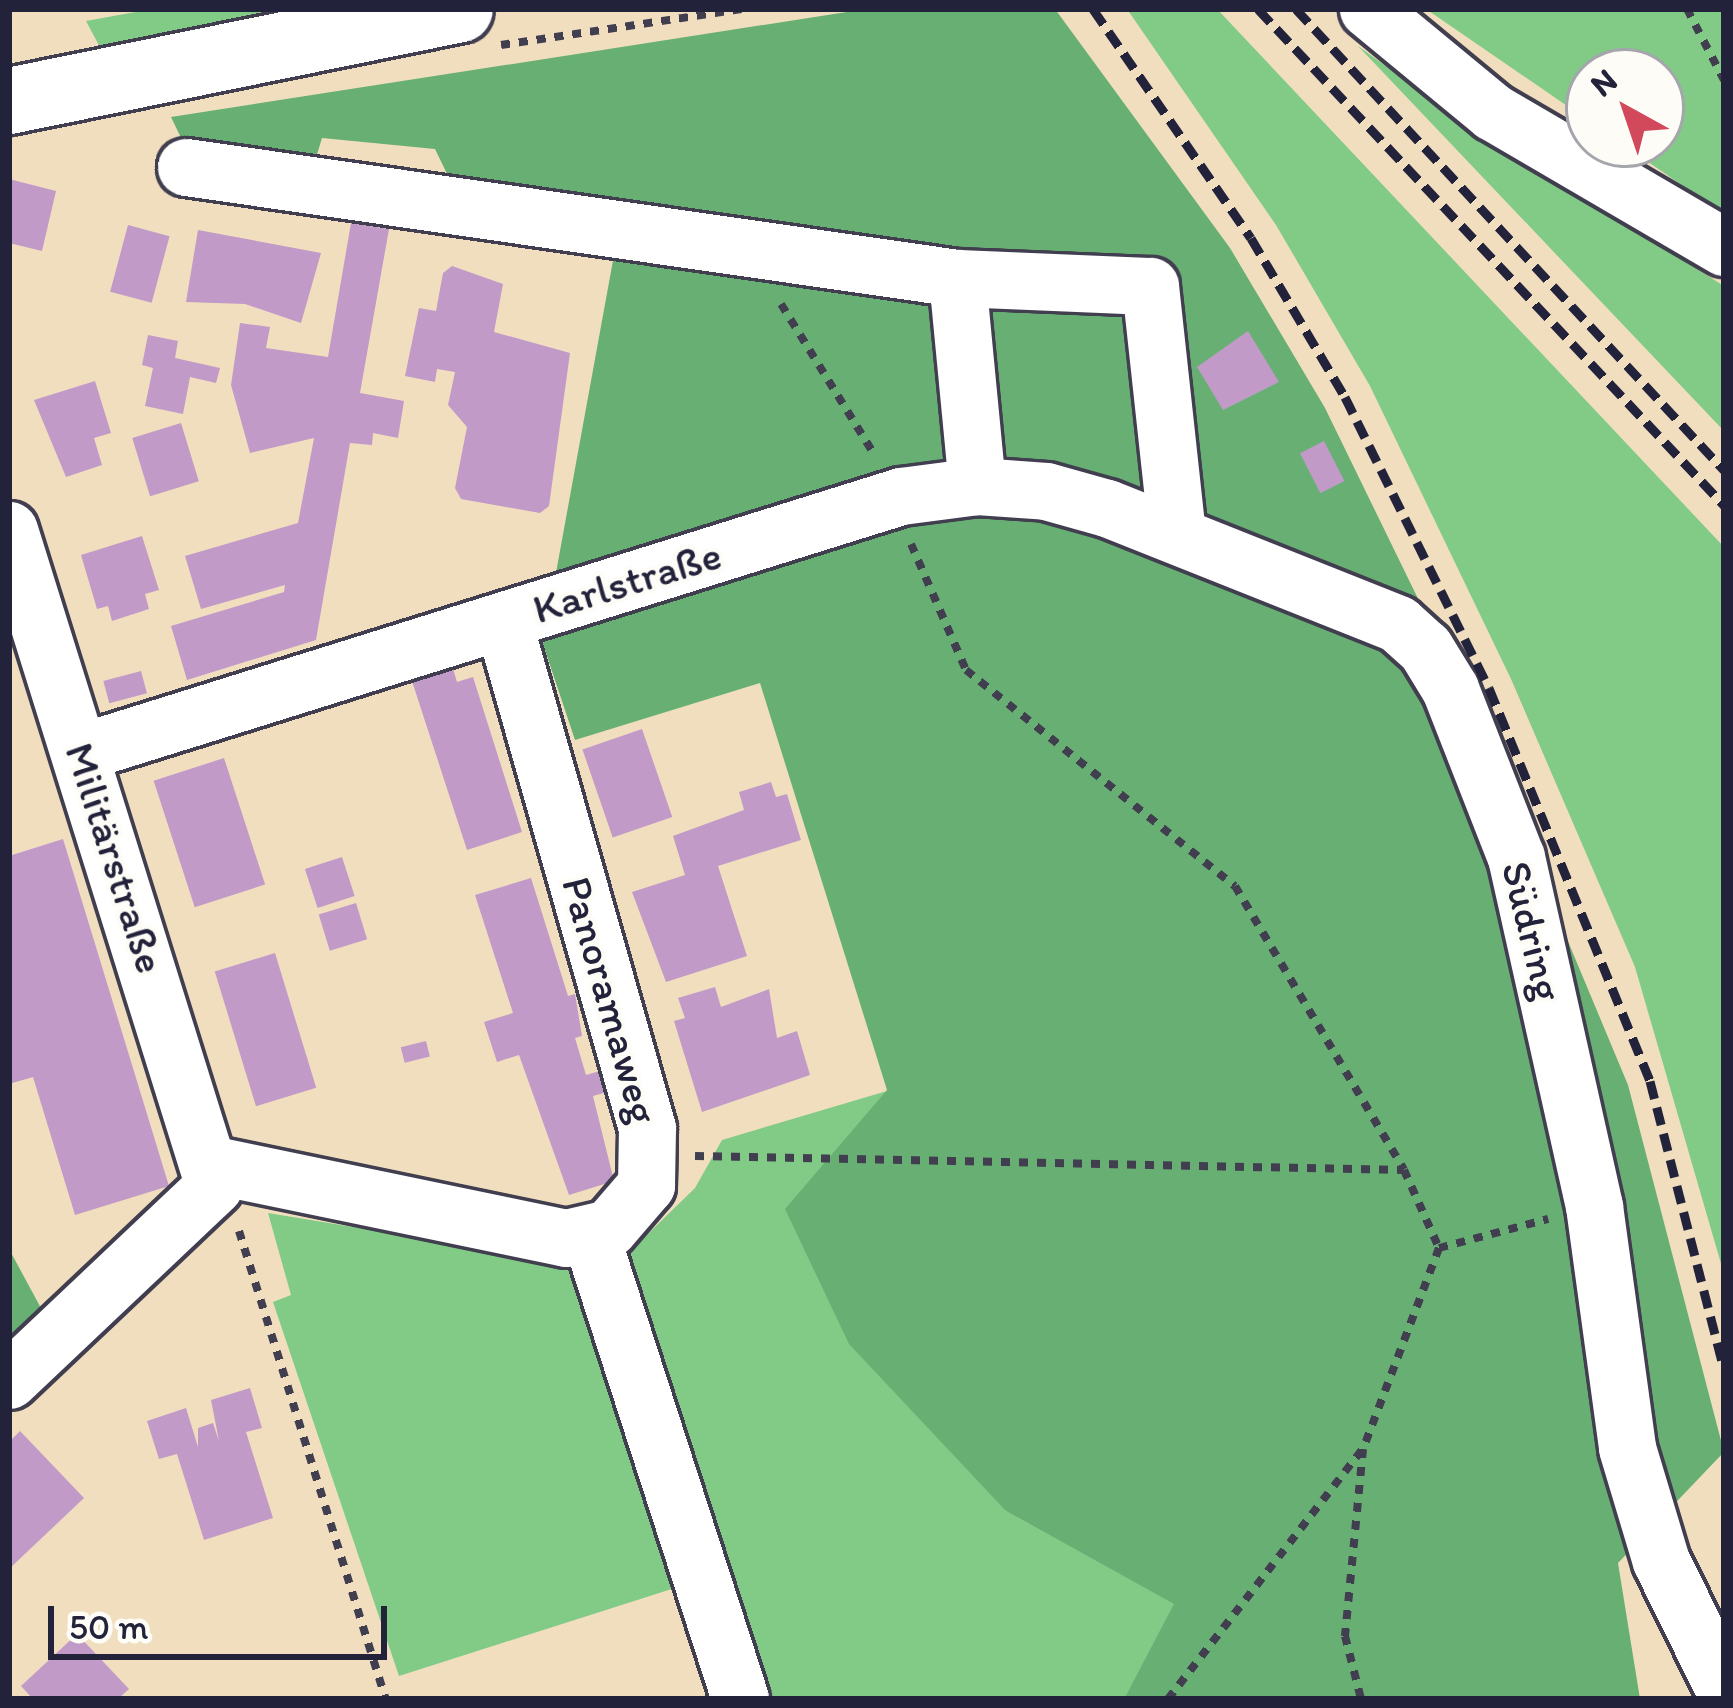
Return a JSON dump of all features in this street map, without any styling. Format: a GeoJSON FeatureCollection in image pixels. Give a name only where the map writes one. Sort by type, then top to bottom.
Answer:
{"type":"FeatureCollection","features":[{"type":"Feature","properties":{"kind":"main road"},"geometry":{"type":"LineString","coordinates":[[9,101],[332,30],[460,9]]}},
{"type":"Feature","properties":{"kind":"street"},"geometry":{"type":"LineString","coordinates":[[1368,9],[1493,112],[1724,247]]}},
{"type":"Feature","properties":{"kind":"street"},"geometry":{"type":"LineString","coordinates":[[186,166],[957,278],[1150,286],[1177,534]]}},
{"type":"Feature","properties":{"kind":"street"},"geometry":{"type":"LineString","coordinates":[[957,278],[977,486]]}},
{"type":"Feature","properties":{"kind":"street","name":"Karlstraße"},"geometry":{"type":"LineString","coordinates":[[81,752],[901,496],[977,486]]}},
{"type":"Feature","properties":{"kind":"street","name":"Südring"},"geometry":{"type":"LineString","coordinates":[[977,486],[1046,491],[1177,534],[1366,606],[1425,648],[1450,689],[1516,857],[1594,1206],[1627,1448],[1661,1561],[1724,1688]]}},
{"type":"Feature","properties":{"kind":"street","name":"Militärstraße"},"geometry":{"type":"LineString","coordinates":[[9,530],[214,1175]]}},
{"type":"Feature","properties":{"kind":"street","name":"Panoramaweg"},"geometry":{"type":"LineString","coordinates":[[503,621],[652,1155],[646,1185],[591,1237]]}},
{"type":"Feature","properties":{"kind":"street"},"geometry":{"type":"LineString","coordinates":[[9,1380],[214,1175],[591,1237],[740,1699]]}},
{"type":"Feature","properties":{"kind":"path"},"geometry":{"type":"LineString","coordinates":[[1687,9],[1724,80]]}},
{"type":"Feature","properties":{"kind":"path"},"geometry":{"type":"LineString","coordinates":[[746,249],[901,496],[915,562],[966,670],[1235,886],[1405,1170],[1439,1248],[1363,1449],[1345,1636],[1361,1699]]}},
{"type":"Feature","properties":{"kind":"path"},"geometry":{"type":"LineString","coordinates":[[652,1155],[1405,1170]]}},
{"type":"Feature","properties":{"kind":"path"},"geometry":{"type":"LineString","coordinates":[[214,1175],[237,1225],[386,1699]]}},
{"type":"Feature","properties":{"kind":"path"},"geometry":{"type":"LineString","coordinates":[[1439,1248],[1594,1206]]}},
{"type":"Feature","properties":{"kind":"path"},"geometry":{"type":"LineString","coordinates":[[1168,1699],[1363,1449]]}},
{"type":"Feature","properties":{"kind":"green space"},"geometry":{"type":"Polygon","coordinates":[[[152,9],[277,9],[102,51],[86,21],[152,9]]]}},
{"type":"Feature","properties":{"kind":"green space"},"geometry":{"type":"Polygon","coordinates":[[[866,9],[1055,9],[1230,248],[1325,408],[1466,697],[1628,1085],[1724,1452],[1618,1563],[1640,1699],[1124,1699],[1174,1604],[1006,1511],[849,1344],[785,1209],[887,1090],[760,683],[575,740],[543,644],[616,244],[451,182],[435,149],[322,138],[315,161],[182,140],[171,117],[866,9]]]}},
{"type":"Feature","properties":{"kind":"green space"},"geometry":{"type":"Polygon","coordinates":[[[1127,9],[1217,9],[1724,547],[1724,1274],[1635,967],[1511,679],[1370,386],[1276,225],[1127,9]]]}},
{"type":"Feature","properties":{"kind":"green space"},"geometry":{"type":"Polygon","coordinates":[[[1426,9],[1724,9],[1724,214],[1657,168],[1685,168],[1685,48],[1565,48],[1565,105],[1426,9]]]}},
{"type":"Feature","properties":{"kind":"green space"},"geometry":{"type":"Polygon","coordinates":[[[1358,46],[1469,126],[1724,286],[1724,431],[1358,46]]]}},
{"type":"Feature","properties":{"kind":"green space"},"geometry":{"type":"Polygon","coordinates":[[[887,1091],[1006,1511],[1175,1604],[1124,1699],[756,1699],[618,1263],[695,1188],[722,1140],[887,1091]]]}},
{"type":"Feature","properties":{"kind":"green space"},"geometry":{"type":"Polygon","coordinates":[[[268,1213],[579,1264],[678,1587],[399,1676],[273,1302],[291,1295],[268,1213]]]}},
{"type":"Feature","properties":{"kind":"green space"},"geometry":{"type":"Polygon","coordinates":[[[9,1249],[42,1310],[9,1340],[9,1249]]]}},
{"type":"Feature","properties":{"kind":"building"},"geometry":{"type":"Polygon","coordinates":[[[9,179],[56,191],[42,251],[9,243],[9,179]]]}},
{"type":"Feature","properties":{"kind":"building"},"geometry":{"type":"Polygon","coordinates":[[[351,223],[389,229],[360,393],[404,401],[398,438],[373,433],[372,445],[350,443],[316,640],[187,680],[171,626],[284,592],[285,585],[201,609],[185,556],[298,523],[314,438],[250,453],[231,385],[240,323],[270,327],[266,348],[328,357],[351,223]]]}},
{"type":"Feature","properties":{"kind":"building"},"geometry":{"type":"Polygon","coordinates":[[[128,225],[170,236],[152,303],[110,292],[128,225]]]}},
{"type":"Feature","properties":{"kind":"building"},"geometry":{"type":"Polygon","coordinates":[[[198,230],[321,253],[301,323],[245,304],[186,302],[198,230]]]}},
{"type":"Feature","properties":{"kind":"building"},"geometry":{"type":"Polygon","coordinates":[[[452,266],[503,284],[494,332],[570,353],[549,506],[540,513],[461,499],[455,488],[467,427],[448,405],[455,372],[437,369],[435,382],[405,376],[419,308],[436,311],[443,273],[452,266]]]}},
{"type":"Feature","properties":{"kind":"building"},"geometry":{"type":"Polygon","coordinates":[[[1248,331],[1279,382],[1223,410],[1197,367],[1248,331]]]}},
{"type":"Feature","properties":{"kind":"building"},"geometry":{"type":"Polygon","coordinates":[[[148,335],[178,341],[175,358],[220,368],[216,383],[190,377],[183,414],[145,406],[153,368],[142,365],[148,335]]]}},
{"type":"Feature","properties":{"kind":"building"},"geometry":{"type":"Polygon","coordinates":[[[95,381],[111,433],[94,438],[102,465],[66,477],[34,400],[95,381]]]}},
{"type":"Feature","properties":{"kind":"building"},"geometry":{"type":"Polygon","coordinates":[[[181,423],[199,481],[150,496],[132,438],[181,423]]]}},
{"type":"Feature","properties":{"kind":"building"},"geometry":{"type":"Polygon","coordinates":[[[1324,441],[1344,481],[1320,493],[1300,453],[1324,441]]]}},
{"type":"Feature","properties":{"kind":"building"},"geometry":{"type":"Polygon","coordinates":[[[142,536],[159,590],[145,594],[149,609],[112,621],[108,606],[97,609],[81,555],[142,536]]]}},
{"type":"Feature","properties":{"kind":"building"},"geometry":{"type":"Polygon","coordinates":[[[451,662],[457,682],[473,677],[522,832],[467,850],[410,675],[451,662]]]}},
{"type":"Feature","properties":{"kind":"building"},"geometry":{"type":"Polygon","coordinates":[[[141,671],[147,693],[109,703],[103,681],[141,671]]]}},
{"type":"Feature","properties":{"kind":"building"},"geometry":{"type":"Polygon","coordinates":[[[642,729],[672,817],[613,837],[582,750],[642,729]]]}},
{"type":"Feature","properties":{"kind":"building"},"geometry":{"type":"Polygon","coordinates":[[[224,758],[265,884],[195,907],[154,781],[224,758]]]}},
{"type":"Feature","properties":{"kind":"building"},"geometry":{"type":"Polygon","coordinates":[[[771,782],[776,797],[787,794],[801,840],[718,866],[747,956],[666,982],[632,892],[685,875],[673,836],[744,810],[739,792],[771,782]]]}},
{"type":"Feature","properties":{"kind":"building"},"geometry":{"type":"Polygon","coordinates":[[[63,839],[169,1186],[75,1215],[33,1077],[9,1084],[9,856],[63,839]]]}},
{"type":"Feature","properties":{"kind":"building"},"geometry":{"type":"Polygon","coordinates":[[[342,857],[355,896],[318,908],[305,869],[342,857]]]}},
{"type":"Feature","properties":{"kind":"building"},"geometry":{"type":"Polygon","coordinates":[[[531,878],[568,996],[575,994],[582,1036],[575,1038],[586,1075],[600,1071],[607,1092],[593,1096],[614,1181],[569,1195],[519,1055],[497,1062],[484,1022],[513,1013],[475,895],[531,878]]]}},
{"type":"Feature","properties":{"kind":"building"},"geometry":{"type":"Polygon","coordinates":[[[356,903],[367,939],[330,951],[319,914],[356,903]]]}},
{"type":"Feature","properties":{"kind":"building"},"geometry":{"type":"Polygon","coordinates":[[[275,953],[316,1088],[256,1106],[215,971],[275,953]]]}},
{"type":"Feature","properties":{"kind":"building"},"geometry":{"type":"Polygon","coordinates":[[[715,987],[721,1007],[769,989],[777,1038],[797,1031],[810,1075],[702,1112],[674,1021],[685,1018],[678,998],[715,987]]]}},
{"type":"Feature","properties":{"kind":"building"},"geometry":{"type":"Polygon","coordinates":[[[426,1041],[430,1057],[405,1063],[401,1047],[426,1041]]]}},
{"type":"Feature","properties":{"kind":"building"},"geometry":{"type":"Polygon","coordinates":[[[250,1388],[262,1428],[246,1432],[273,1518],[204,1540],[177,1454],[159,1459],[147,1421],[186,1408],[198,1447],[198,1428],[213,1423],[219,1441],[211,1400],[250,1388]]]}},
{"type":"Feature","properties":{"kind":"building"},"geometry":{"type":"Polygon","coordinates":[[[20,1431],[84,1498],[9,1569],[9,1442],[20,1431]]]}},
{"type":"Feature","properties":{"kind":"building"},"geometry":{"type":"Polygon","coordinates":[[[77,1634],[129,1689],[118,1699],[33,1699],[21,1686],[77,1634]]]}},
{"type":"Feature","properties":{"kind":"railway"},"geometry":{"type":"LineString","coordinates":[[1093,9],[1251,238],[1345,397],[1489,688],[1650,1081],[1724,1369]]}},
{"type":"Feature","properties":{"kind":"railway"},"geometry":{"type":"LineString","coordinates":[[1258,9],[1724,505]]}},
{"type":"Feature","properties":{"kind":"railway"},"geometry":{"type":"LineString","coordinates":[[1296,9],[1724,470]]}}]}
